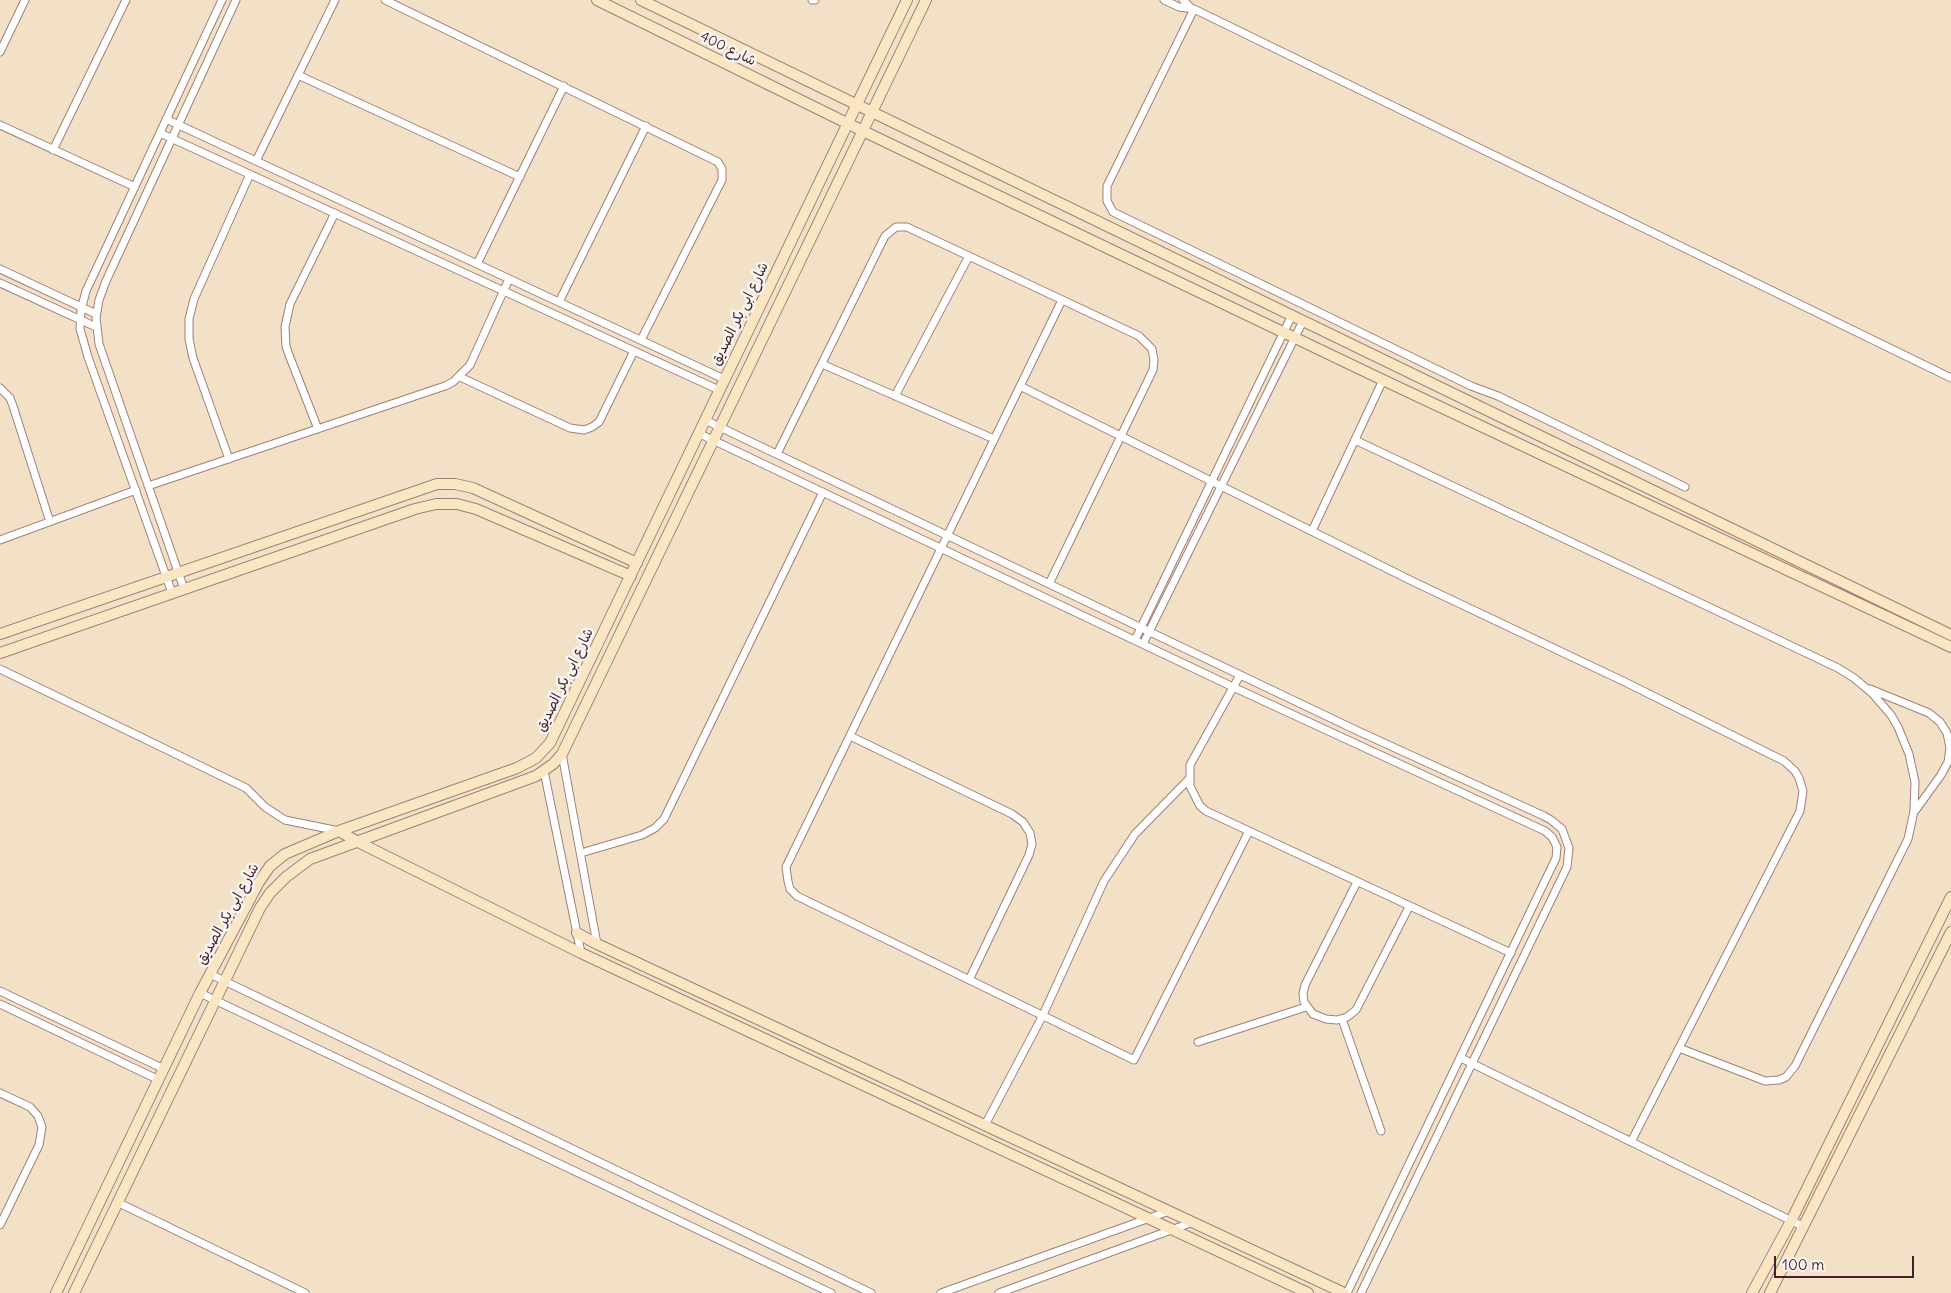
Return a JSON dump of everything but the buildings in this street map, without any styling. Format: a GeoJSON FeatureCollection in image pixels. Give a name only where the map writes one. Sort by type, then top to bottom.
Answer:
{"type":"FeatureCollection","features":[{"type":"Feature","properties":{"kind":"main road","name":"شارع 400"},"geometry":{"type":"LineString","coordinates":[[597,0],[863,131],[1382,380],[1951,647]]}},
{"type":"Feature","properties":{"kind":"main road","name":"شارع 400"},"geometry":{"type":"LineString","coordinates":[[641,0],[1951,635]]}},
{"type":"Feature","properties":{"kind":"main road","name":"شارع ابى بكر الصديق"},"geometry":{"type":"LineString","coordinates":[[56,1293],[200,993],[259,882],[270,866],[285,854],[339,831],[517,768],[536,758],[550,742],[907,0]]}},
{"type":"Feature","properties":{"kind":"main road","name":"شارع ابى بكر الصديق"},"geometry":{"type":"LineString","coordinates":[[74,1293],[224,981],[260,908],[270,893],[286,877],[310,859],[536,776],[562,754],[926,0]]}},
{"type":"Feature","properties":{"kind":"main road"},"geometry":{"type":"LineString","coordinates":[[0,634],[429,486],[446,484],[473,488],[637,563]]}},
{"type":"Feature","properties":{"kind":"main road"},"geometry":{"type":"LineString","coordinates":[[0,653],[415,509],[447,503],[476,509],[631,576]]}},
{"type":"Feature","properties":{"kind":"main road"},"geometry":{"type":"LineString","coordinates":[[339,831],[581,953],[1308,1293]]}},
{"type":"Feature","properties":{"kind":"main road"},"geometry":{"type":"LineString","coordinates":[[1752,1293],[1791,1221],[1951,897]]}},
{"type":"Feature","properties":{"kind":"main road"},"geometry":{"type":"LineString","coordinates":[[1770,1293],[1951,932]]}},
{"type":"Feature","properties":{"kind":"main road"},"geometry":{"type":"LineString","coordinates":[[577,933],[1346,1293]]}},
{"type":"Feature","properties":{"kind":"main road"},"geometry":{"type":"LineString","coordinates":[[597,944],[600,962]]}},
{"type":"Feature","properties":{"kind":"street"},"geometry":{"type":"LineString","coordinates":[[0,52],[25,0]]}},
{"type":"Feature","properties":{"kind":"street"},"geometry":{"type":"LineString","coordinates":[[54,150],[126,0]]}},
{"type":"Feature","properties":{"kind":"street"},"geometry":{"type":"LineString","coordinates":[[172,593],[88,357],[82,338],[81,307],[86,291],[222,0]]}},
{"type":"Feature","properties":{"kind":"street"},"geometry":{"type":"LineString","coordinates":[[184,589],[99,344],[96,314],[104,286],[236,0]]}},
{"type":"Feature","properties":{"kind":"street"},"geometry":{"type":"LineString","coordinates":[[256,161],[335,0]]}},
{"type":"Feature","properties":{"kind":"street"},"geometry":{"type":"LineString","coordinates":[[385,0],[714,159],[720,165],[723,176],[641,340]]}},
{"type":"Feature","properties":{"kind":"street"},"geometry":{"type":"LineString","coordinates":[[1164,0],[1179,7],[1192,8]]}},
{"type":"Feature","properties":{"kind":"street"},"geometry":{"type":"LineString","coordinates":[[1183,0],[1192,8],[1951,378]]}},
{"type":"Feature","properties":{"kind":"street"},"geometry":{"type":"LineString","coordinates":[[1192,8],[1107,186],[1106,201],[1113,212],[1356,331],[1471,386],[1498,396],[1685,486]]}},
{"type":"Feature","properties":{"kind":"street"},"geometry":{"type":"LineString","coordinates":[[298,75],[520,178]]}},
{"type":"Feature","properties":{"kind":"street"},"geometry":{"type":"LineString","coordinates":[[478,264],[564,86]]}},
{"type":"Feature","properties":{"kind":"street"},"geometry":{"type":"LineString","coordinates":[[166,119],[724,379]]}},
{"type":"Feature","properties":{"kind":"street"},"geometry":{"type":"LineString","coordinates":[[0,125],[135,188]]}},
{"type":"Feature","properties":{"kind":"street"},"geometry":{"type":"LineString","coordinates":[[559,302],[646,126]]}},
{"type":"Feature","properties":{"kind":"street"},"geometry":{"type":"LineString","coordinates":[[160,133],[719,390]]}},
{"type":"Feature","properties":{"kind":"street"},"geometry":{"type":"LineString","coordinates":[[229,459],[194,358],[189,339],[189,319],[194,299],[250,174]]}},
{"type":"Feature","properties":{"kind":"street"},"geometry":{"type":"LineString","coordinates":[[318,429],[289,355],[285,327],[290,304],[335,213]]}},
{"type":"Feature","properties":{"kind":"street"},"geometry":{"type":"LineString","coordinates":[[777,454],[885,236],[892,229],[900,226],[907,227],[1139,336],[1152,349],[1153,370],[1049,584]]}},
{"type":"Feature","properties":{"kind":"street"},"geometry":{"type":"LineString","coordinates":[[895,396],[969,256]]}},
{"type":"Feature","properties":{"kind":"street"},"geometry":{"type":"LineString","coordinates":[[0,269],[96,314]]}},
{"type":"Feature","properties":{"kind":"street"},"geometry":{"type":"LineString","coordinates":[[148,486],[445,386],[460,377],[470,365],[509,279]]}},
{"type":"Feature","properties":{"kind":"street"},"geometry":{"type":"LineString","coordinates":[[0,283],[96,327]]}},
{"type":"Feature","properties":{"kind":"street"},"geometry":{"type":"LineString","coordinates":[[1062,300],[786,868],[790,889],[797,896],[1042,1017],[1134,1060],[1249,831]]}},
{"type":"Feature","properties":{"kind":"street"},"geometry":{"type":"LineString","coordinates":[[1143,644],[1220,486],[1289,334],[1292,315]]}},
{"type":"Feature","properties":{"kind":"street"},"geometry":{"type":"LineString","coordinates":[[1134,640],[1212,481],[1289,334],[1302,321]]}},
{"type":"Feature","properties":{"kind":"street"},"geometry":{"type":"LineString","coordinates":[[460,377],[570,428],[584,430],[599,422],[634,351]]}},
{"type":"Feature","properties":{"kind":"street"},"geometry":{"type":"LineString","coordinates":[[822,364],[994,439]]}},
{"type":"Feature","properties":{"kind":"street"},"geometry":{"type":"LineString","coordinates":[[1312,531],[1382,380]]}},
{"type":"Feature","properties":{"kind":"street"},"geometry":{"type":"LineString","coordinates":[[1020,386],[1414,582],[1625,682],[1784,761],[1795,772],[1803,791],[1800,811],[1631,1142]]}},
{"type":"Feature","properties":{"kind":"street"},"geometry":{"type":"LineString","coordinates":[[0,388],[10,398],[13,406],[50,522]]}},
{"type":"Feature","properties":{"kind":"street"},"geometry":{"type":"LineString","coordinates":[[704,420],[1360,732],[1551,820],[1566,836],[1569,848],[1567,867],[1360,1293]]}},
{"type":"Feature","properties":{"kind":"street"},"geometry":{"type":"LineString","coordinates":[[698,433],[1233,687],[1549,834],[1557,847],[1556,858],[1346,1293]]}},
{"type":"Feature","properties":{"kind":"street"},"geometry":{"type":"LineString","coordinates":[[1355,440],[1838,668],[1866,688],[1890,715],[1904,740],[1915,782],[1914,811],[1908,839],[1902,855],[1791,1072],[1779,1080],[1765,1081],[1679,1048]]}},
{"type":"Feature","properties":{"kind":"street"},"geometry":{"type":"LineString","coordinates":[[0,540],[136,490]]}},
{"type":"Feature","properties":{"kind":"street"},"geometry":{"type":"LineString","coordinates":[[581,853],[642,835],[655,828],[664,819],[823,492]]}},
{"type":"Feature","properties":{"kind":"street"},"geometry":{"type":"LineString","coordinates":[[0,669],[246,788],[265,807],[285,820],[339,831]]}},
{"type":"Feature","properties":{"kind":"street"},"geometry":{"type":"LineString","coordinates":[[1240,675],[1193,758],[1189,779],[1192,793],[1206,810],[1511,954]]}},
{"type":"Feature","properties":{"kind":"street"},"geometry":{"type":"LineString","coordinates":[[1866,688],[1929,713],[1940,722],[1947,733],[1950,748],[1948,762],[1941,775],[1914,811]]}},
{"type":"Feature","properties":{"kind":"street"},"geometry":{"type":"LineString","coordinates":[[850,736],[1012,814],[1023,822],[1030,833],[1032,844],[1029,855],[969,980]]}},
{"type":"Feature","properties":{"kind":"street"},"geometry":{"type":"LineString","coordinates":[[562,754],[597,944]]}},
{"type":"Feature","properties":{"kind":"street"},"geometry":{"type":"LineString","coordinates":[[544,771],[581,953]]}},
{"type":"Feature","properties":{"kind":"street"},"geometry":{"type":"LineString","coordinates":[[985,1125],[1042,1017],[1114,863],[1135,834],[1189,779]]}},
{"type":"Feature","properties":{"kind":"street"},"geometry":{"type":"LineString","coordinates":[[1357,882],[1305,985],[1303,998],[1306,1007],[1313,1014],[1326,1019],[1342,1019],[1352,1014],[1359,1006],[1409,906]]}},
{"type":"Feature","properties":{"kind":"street"},"geometry":{"type":"LineString","coordinates":[[210,974],[871,1293]]}},
{"type":"Feature","properties":{"kind":"street"},"geometry":{"type":"LineString","coordinates":[[0,991],[164,1069]]}},
{"type":"Feature","properties":{"kind":"street"},"geometry":{"type":"LineString","coordinates":[[200,993],[831,1293]]}},
{"type":"Feature","properties":{"kind":"street"},"geometry":{"type":"LineString","coordinates":[[0,1004],[159,1080]]}},
{"type":"Feature","properties":{"kind":"street"},"geometry":{"type":"LineString","coordinates":[[1198,1042],[1306,1007]]}},
{"type":"Feature","properties":{"kind":"street"},"geometry":{"type":"LineString","coordinates":[[1342,1019],[1380,1131]]}},
{"type":"Feature","properties":{"kind":"street"},"geometry":{"type":"LineString","coordinates":[[1461,1058],[1802,1226]]}},
{"type":"Feature","properties":{"kind":"street"},"geometry":{"type":"LineString","coordinates":[[0,1093],[30,1107],[38,1116],[42,1127],[42,1136],[0,1225]]}},
{"type":"Feature","properties":{"kind":"street"},"geometry":{"type":"LineString","coordinates":[[1397,1188],[1409,1194]]}},
{"type":"Feature","properties":{"kind":"street"},"geometry":{"type":"LineString","coordinates":[[118,1202],[305,1293]]}},
{"type":"Feature","properties":{"kind":"street"},"geometry":{"type":"LineString","coordinates":[[941,1293],[1169,1211]]}},
{"type":"Feature","properties":{"kind":"street"},"geometry":{"type":"LineString","coordinates":[[999,1293],[1193,1222]]}},
{"type":"Feature","properties":{"kind":"street"},"geometry":{"type":"LineString","coordinates":[[1357,1272],[1368,1277]]}}]}
